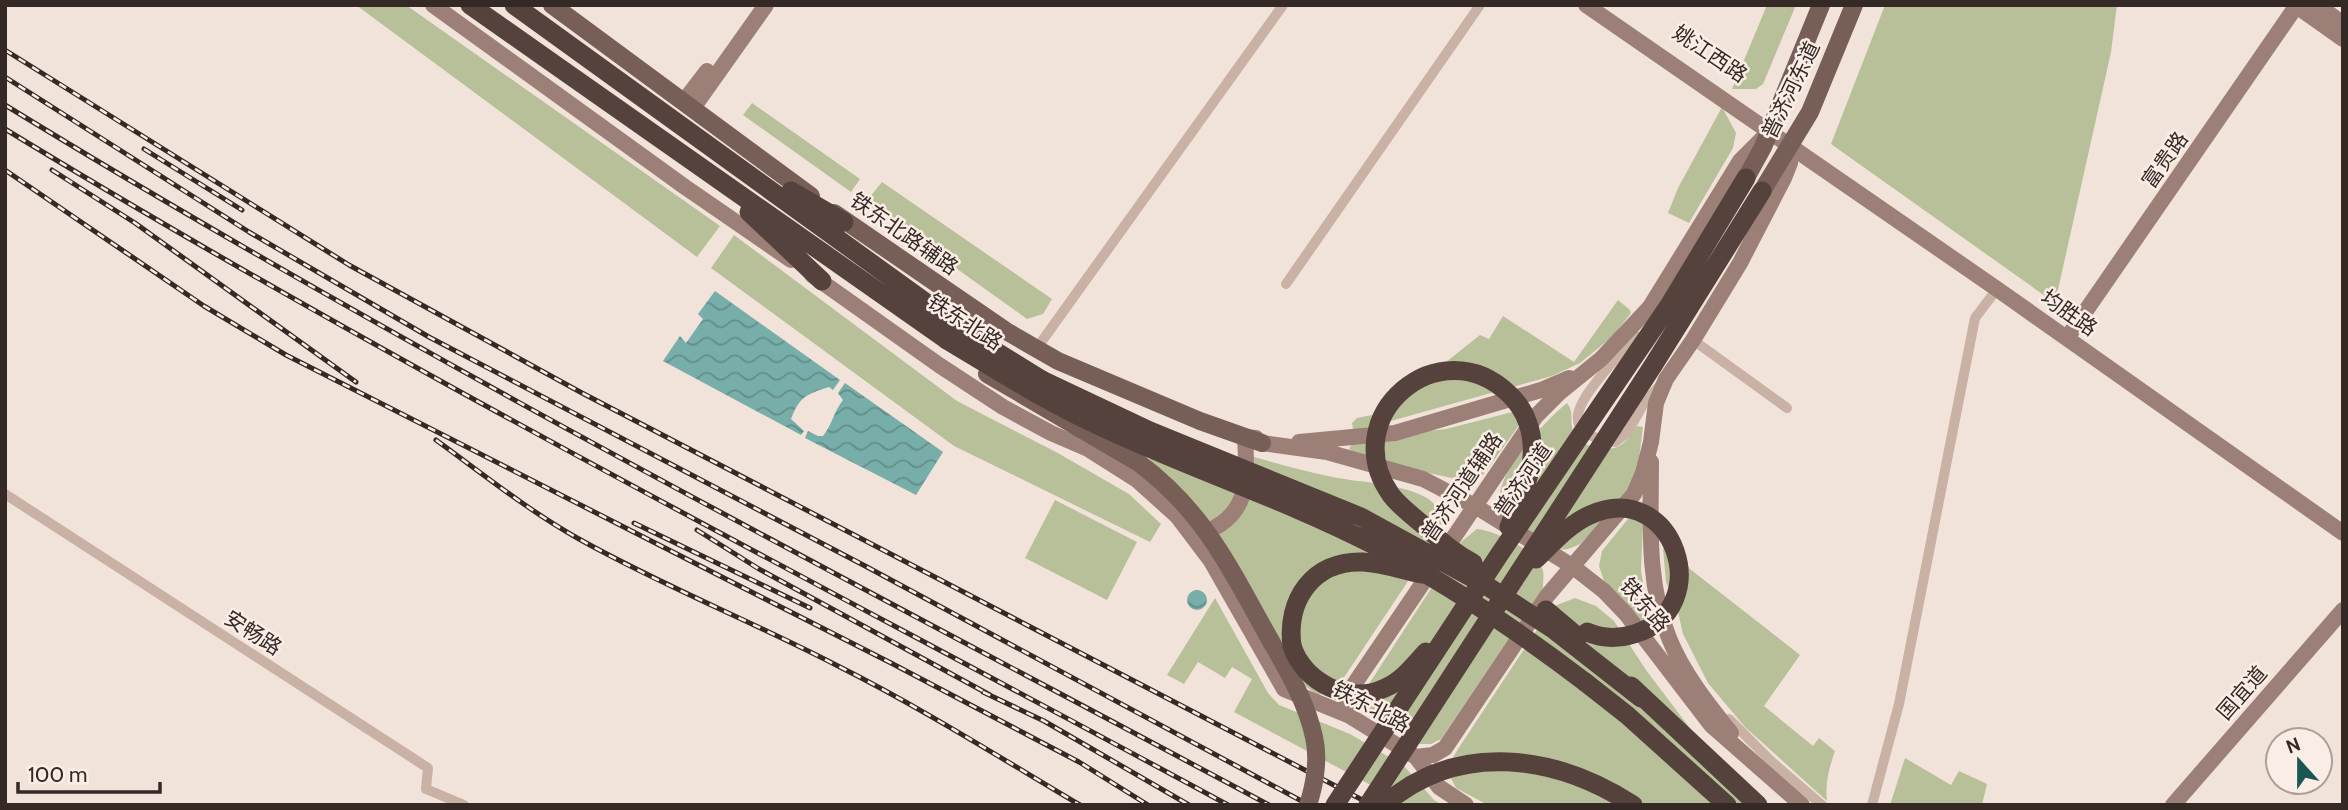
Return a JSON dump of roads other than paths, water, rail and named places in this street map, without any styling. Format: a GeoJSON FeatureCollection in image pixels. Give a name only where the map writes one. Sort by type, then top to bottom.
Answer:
{"type":"FeatureCollection","features":[{"type":"Feature","properties":{"kind":"highway","name":"铁东北路"},"geometry":{"type":"LineString","coordinates":[[470,5],[756,203],[947,340],[1047,400],[1098,426],[1336,527],[1393,555],[1425,575],[1482,594]]}},
{"type":"Feature","properties":{"kind":"highway","name":"铁东北路"},"geometry":{"type":"LineString","coordinates":[[514,5],[979,341],[1042,380],[1150,431],[1271,478],[1361,517],[1482,594]]}},
{"type":"Feature","properties":{"kind":"highway"},"geometry":{"type":"LineString","coordinates":[[709,144],[845,222]]}},
{"type":"Feature","properties":{"kind":"highway"},"geometry":{"type":"LineString","coordinates":[[696,164],[822,281]]}},
{"type":"Feature","properties":{"kind":"highway","name":"普济河道"},"geometry":{"type":"LineString","coordinates":[[1335,805],[1455,620],[1670,304],[1746,178]]}},
{"type":"Feature","properties":{"kind":"highway"},"geometry":{"type":"LineString","coordinates":[[1368,805],[1654,364],[1762,191]]}},
{"type":"Feature","properties":{"kind":"highway"},"geometry":{"type":"LineString","coordinates":[[1456,554],[1395,499],[1382,478],[1376,457],[1379,425],[1390,402],[1409,384],[1439,372],[1469,373],[1494,383],[1514,399],[1528,425],[1532,448],[1529,475],[1499,555]]}},
{"type":"Feature","properties":{"kind":"highway"},"geometry":{"type":"LineString","coordinates":[[1517,575],[1583,519],[1604,510],[1629,510],[1645,514],[1660,526],[1673,543],[1678,561],[1679,585],[1665,614],[1649,628],[1621,638],[1597,636],[1546,610]]}},
{"type":"Feature","properties":{"kind":"highway"},"geometry":{"type":"LineString","coordinates":[[1361,517],[1397,526],[1456,554],[1518,590],[1601,657],[1641,698]]}},
{"type":"Feature","properties":{"kind":"highway"},"geometry":{"type":"LineString","coordinates":[[1425,575],[1365,562],[1338,565],[1322,573],[1300,593],[1293,611],[1291,638],[1298,661],[1316,680],[1332,689],[1353,694],[1374,692],[1388,687],[1400,678],[1455,620]]}},
{"type":"Feature","properties":{"kind":"highway"},"geometry":{"type":"LineString","coordinates":[[1482,594],[1553,629],[1641,698],[1758,805]]}},
{"type":"Feature","properties":{"kind":"highway"},"geometry":{"type":"LineString","coordinates":[[1482,594],[1526,636],[1616,707],[1727,805]]}},
{"type":"Feature","properties":{"kind":"highway"},"geometry":{"type":"LineString","coordinates":[[1384,805],[1435,774],[1481,763],[1513,761],[1536,763],[1580,776],[1633,805]]}},
{"type":"Feature","properties":{"kind":"main road","name":"铁东北路辅路"},"geometry":{"type":"LineString","coordinates":[[552,5],[845,222],[1006,331],[1093,377],[1262,443]]}},
{"type":"Feature","properties":{"kind":"main road","name":"普济河东道"},"geometry":{"type":"LineString","coordinates":[[1746,178],[1771,126],[1821,5]]}},
{"type":"Feature","properties":{"kind":"main road","name":"普济河东道"},"geometry":{"type":"LineString","coordinates":[[1762,191],[1810,112],[1854,5]]}},
{"type":"Feature","properties":{"kind":"main road"},"geometry":{"type":"LineString","coordinates":[[947,340],[1006,387],[1114,447],[1162,480],[1212,536],[1306,708],[1315,738],[1316,764],[1308,805]]}},
{"type":"Feature","properties":{"kind":"main road"},"geometry":{"type":"LineString","coordinates":[[1733,780],[1765,805]]}},
{"type":"Feature","properties":{"kind":"street"},"geometry":{"type":"LineString","coordinates":[[433,5],[685,187],[822,281]]}},
{"type":"Feature","properties":{"kind":"street"},"geometry":{"type":"LineString","coordinates":[[689,105],[757,5]]}},
{"type":"Feature","properties":{"kind":"street"},"geometry":{"type":"LineString","coordinates":[[689,105],[766,5]]}},
{"type":"Feature","properties":{"kind":"street"},"geometry":{"type":"LineString","coordinates":[[1037,348],[1283,5]]}},
{"type":"Feature","properties":{"kind":"street"},"geometry":{"type":"LineString","coordinates":[[1286,284],[1480,5]]}},
{"type":"Feature","properties":{"kind":"street","name":"姚江西路"},"geometry":{"type":"LineString","coordinates":[[1586,5],[1771,126]]}},
{"type":"Feature","properties":{"kind":"street","name":"姚江西路"},"geometry":{"type":"LineString","coordinates":[[1601,5],[1771,126]]}},
{"type":"Feature","properties":{"kind":"street"},"geometry":{"type":"LineString","coordinates":[[2318,5],[2343,24]]}},
{"type":"Feature","properties":{"kind":"street"},"geometry":{"type":"LineString","coordinates":[[2296,6],[2343,39]]}},
{"type":"Feature","properties":{"kind":"street","name":"富贵路"},"geometry":{"type":"LineString","coordinates":[[2070,334],[2296,6]]}},
{"type":"Feature","properties":{"kind":"street","name":"均胜路"},"geometry":{"type":"LineString","coordinates":[[1771,126],[1997,289],[2070,334],[2343,533]]}},
{"type":"Feature","properties":{"kind":"street","name":"普济河道辅路"},"geometry":{"type":"LineString","coordinates":[[1771,126],[1740,161],[1641,324],[1582,401],[1577,419],[1579,426],[1600,440],[1615,442],[1621,439],[1643,405],[1666,379],[1693,341],[1740,263],[1784,178],[1790,163],[1793,142]]}},
{"type":"Feature","properties":{"kind":"street","name":"均胜路"},"geometry":{"type":"LineString","coordinates":[[1793,142],[2343,521]]}},
{"type":"Feature","properties":{"kind":"street","name":"铁东北路"},"geometry":{"type":"LineString","coordinates":[[822,281],[1003,407],[1088,449],[1136,480],[1177,516],[1211,561],[1284,689],[1348,715],[1416,757]]}},
{"type":"Feature","properties":{"kind":"street"},"geometry":{"type":"LineString","coordinates":[[1872,805],[1899,704],[1975,318],[1997,289]]}},
{"type":"Feature","properties":{"kind":"street","name":"普济河道辅路"},"geometry":{"type":"LineString","coordinates":[[1348,715],[1346,699],[1354,683],[1536,416],[1614,346],[1650,307]]}},
{"type":"Feature","properties":{"kind":"street"},"geometry":{"type":"LineString","coordinates":[[1693,341],[1787,408]]}},
{"type":"Feature","properties":{"kind":"street"},"geometry":{"type":"LineString","coordinates":[[1184,525],[1206,532],[1222,525],[1237,507],[1246,485],[1245,437],[1296,442],[1395,433],[1541,390],[1590,368]]}},
{"type":"Feature","properties":{"kind":"street","name":"普济河道辅路"},"geometry":{"type":"LineString","coordinates":[[1416,757],[1433,755],[1445,748],[1547,596],[1633,494],[1643,473],[1651,442],[1656,404],[1666,379]]}},
{"type":"Feature","properties":{"kind":"street","name":"铁东路"},"geometry":{"type":"LineString","coordinates":[[1651,442],[1650,547],[1655,586],[1669,638],[1693,681],[1754,762]]}},
{"type":"Feature","properties":{"kind":"street"},"geometry":{"type":"LineString","coordinates":[[1262,443],[1327,452],[1423,479],[1475,506]]}},
{"type":"Feature","properties":{"kind":"street","name":"安畅路"},"geometry":{"type":"LineString","coordinates":[[5,494],[428,768],[426,789],[464,805]]}},
{"type":"Feature","properties":{"kind":"street","name":"铁东路"},"geometry":{"type":"LineString","coordinates":[[1475,506],[1572,566],[1604,591],[1626,614],[1711,725],[1802,805]]}},
{"type":"Feature","properties":{"kind":"street","name":"国宜道"},"geometry":{"type":"LineString","coordinates":[[2172,805],[2343,610]]}},
{"type":"Feature","properties":{"kind":"street","name":"铁东路"},"geometry":{"type":"LineString","coordinates":[[1693,681],[1744,736],[1822,805]]}},
{"type":"Feature","properties":{"kind":"street"},"geometry":{"type":"LineString","coordinates":[[1416,757],[1438,787],[1466,805]]}},
{"type":"Feature","properties":{"kind":"water"},"geometry":{"type":"Polygon","coordinates":[[[715,291],[840,380],[833,390],[829,387],[815,392],[805,397],[798,405],[791,419],[804,431],[801,435],[663,361],[680,336],[686,343],[703,319],[698,314],[715,291]]]}},
{"type":"Feature","properties":{"kind":"water"},"geometry":{"type":"Polygon","coordinates":[[[845,383],[943,452],[916,495],[805,438],[808,431],[823,436],[843,400],[838,393],[845,383]]]}},
{"type":"Feature","properties":{"kind":"water"},"geometry":{"type":"Polygon","coordinates":[[[1197,590],[1204,593],[1207,600],[1204,607],[1197,610],[1190,607],[1187,600],[1190,593],[1197,590]]]}},
{"type":"Feature","properties":{"kind":"railway"},"geometry":{"type":"LineString","coordinates":[[5,50],[349,265],[582,393],[1372,805]]}},
{"type":"Feature","properties":{"kind":"railway"},"geometry":{"type":"LineString","coordinates":[[5,77],[249,232],[429,337],[867,567],[1309,805]]}},
{"type":"Feature","properties":{"kind":"railway"},"geometry":{"type":"LineString","coordinates":[[5,105],[316,289],[474,377],[1269,805]]}},
{"type":"Feature","properties":{"kind":"railway"},"geometry":{"type":"LineString","coordinates":[[5,129],[155,219],[459,391],[1228,805]]}},
{"type":"Feature","properties":{"kind":"railway"},"geometry":{"type":"LineString","coordinates":[[144,149],[242,210]]}},
{"type":"Feature","properties":{"kind":"railway"},"geometry":{"type":"LineString","coordinates":[[5,170],[204,306],[286,355],[891,663],[1079,762],[1148,805]]}},
{"type":"Feature","properties":{"kind":"railway"},"geometry":{"type":"LineString","coordinates":[[52,170],[135,223],[356,382]]}},
{"type":"Feature","properties":{"kind":"railway"},"geometry":{"type":"LineString","coordinates":[[436,440],[524,504],[579,539],[867,681],[1080,805]]}},
{"type":"Feature","properties":{"kind":"railway"},"geometry":{"type":"LineString","coordinates":[[634,523],[810,608]]}},
{"type":"Feature","properties":{"kind":"railway"},"geometry":{"type":"LineString","coordinates":[[697,530],[759,569],[990,695]]}},
{"type":"Feature","properties":{"kind":"railway"},"geometry":{"type":"LineString","coordinates":[[983,692],[1044,721],[1189,805]]}}]}
